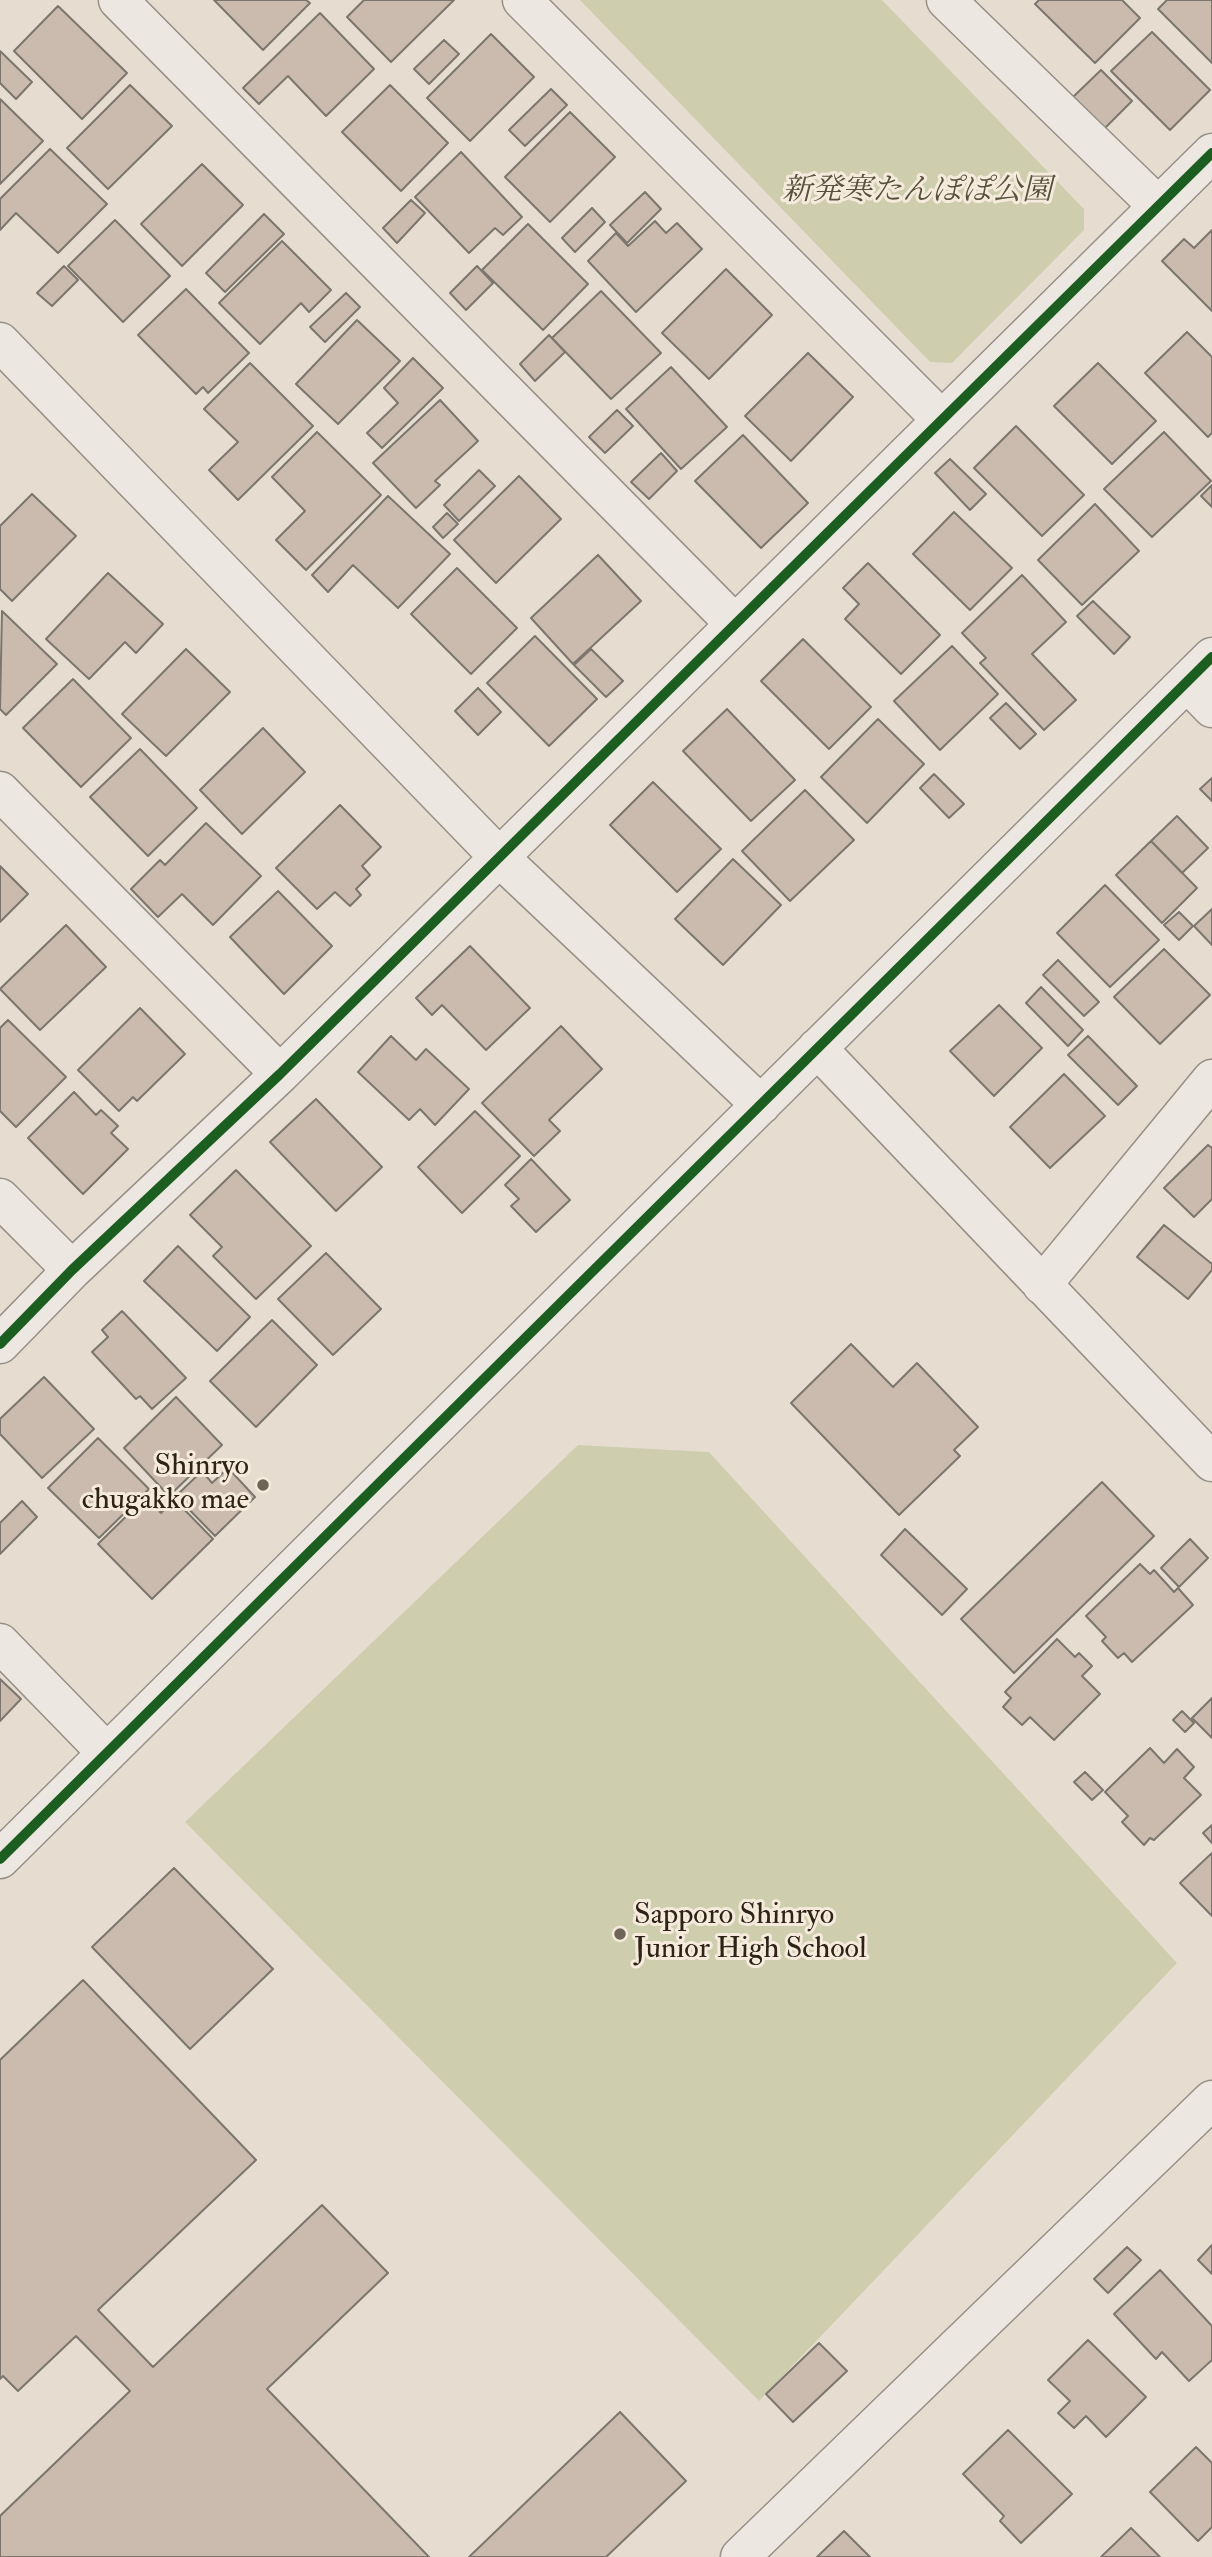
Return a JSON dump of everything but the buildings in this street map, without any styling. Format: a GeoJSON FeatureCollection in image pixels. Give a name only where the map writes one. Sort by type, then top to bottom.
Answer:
{"type":"FeatureCollection","features":[{"type":"Feature","properties":{"kind":"street"},"geometry":{"type":"LineString","coordinates":[[118,0],[735,624]]}},
{"type":"Feature","properties":{"kind":"street"},"geometry":{"type":"LineString","coordinates":[[522,0],[943,420]]}},
{"type":"Feature","properties":{"kind":"street"},"geometry":{"type":"LineString","coordinates":[[946,0],[1158,206]]}},
{"type":"Feature","properties":{"kind":"street"},"geometry":{"type":"LineString","coordinates":[[0,1345],[72,1270],[280,1074],[1212,153]]}},
{"type":"Feature","properties":{"kind":"street"},"geometry":{"type":"LineString","coordinates":[[0,342],[499,857],[761,1105]]}},
{"type":"Feature","properties":{"kind":"street"},"geometry":{"type":"LineString","coordinates":[[0,1859],[817,1048],[1204,682]]}},
{"type":"Feature","properties":{"kind":"street"},"geometry":{"type":"LineString","coordinates":[[0,791],[280,1074]]}},
{"type":"Feature","properties":{"kind":"street"},"geometry":{"type":"LineString","coordinates":[[817,1048],[1212,1462]]}},
{"type":"Feature","properties":{"kind":"street"},"geometry":{"type":"LineString","coordinates":[[1042,1285],[1212,1079]]}},
{"type":"Feature","properties":{"kind":"street"},"geometry":{"type":"LineString","coordinates":[[0,1198],[72,1270]]}},
{"type":"Feature","properties":{"kind":"street"},"geometry":{"type":"LineString","coordinates":[[0,1643],[107,1753]]}},
{"type":"Feature","properties":{"kind":"street"},"geometry":{"type":"LineString","coordinates":[[740,2557],[1212,2100]]}},
{"type":"Feature","properties":{"kind":"green space","name":"新発寒たんぽぽ公園"},"geometry":{"type":"Polygon","coordinates":[[[580,0],[882,0],[1084,209],[1084,230],[952,363],[930,362],[580,0]]]}},
{"type":"Feature","properties":{"kind":"green space"},"geometry":{"type":"Polygon","coordinates":[[[578,1445],[709,1452],[1177,1963],[759,2401],[185,1822],[578,1445]]]}},
{"type":"Feature","properties":{"kind":"cycle path"},"geometry":{"type":"LineString","coordinates":[[0,1344],[72,1270],[280,1074],[1212,153]]}},
{"type":"Feature","properties":{"kind":"cycle path"},"geometry":{"type":"LineString","coordinates":[[0,1859],[1212,657]]}},
{"type":"Feature","properties":{"kind":"place","name":"Shinryo chugakko mae"},"geometry":{"type":"Point","coordinates":[263,1485]}},
{"type":"Feature","properties":{"kind":"place","name":"Sapporo Shinryo Junior High School"},"geometry":{"type":"Point","coordinates":[620,1934]}}]}
